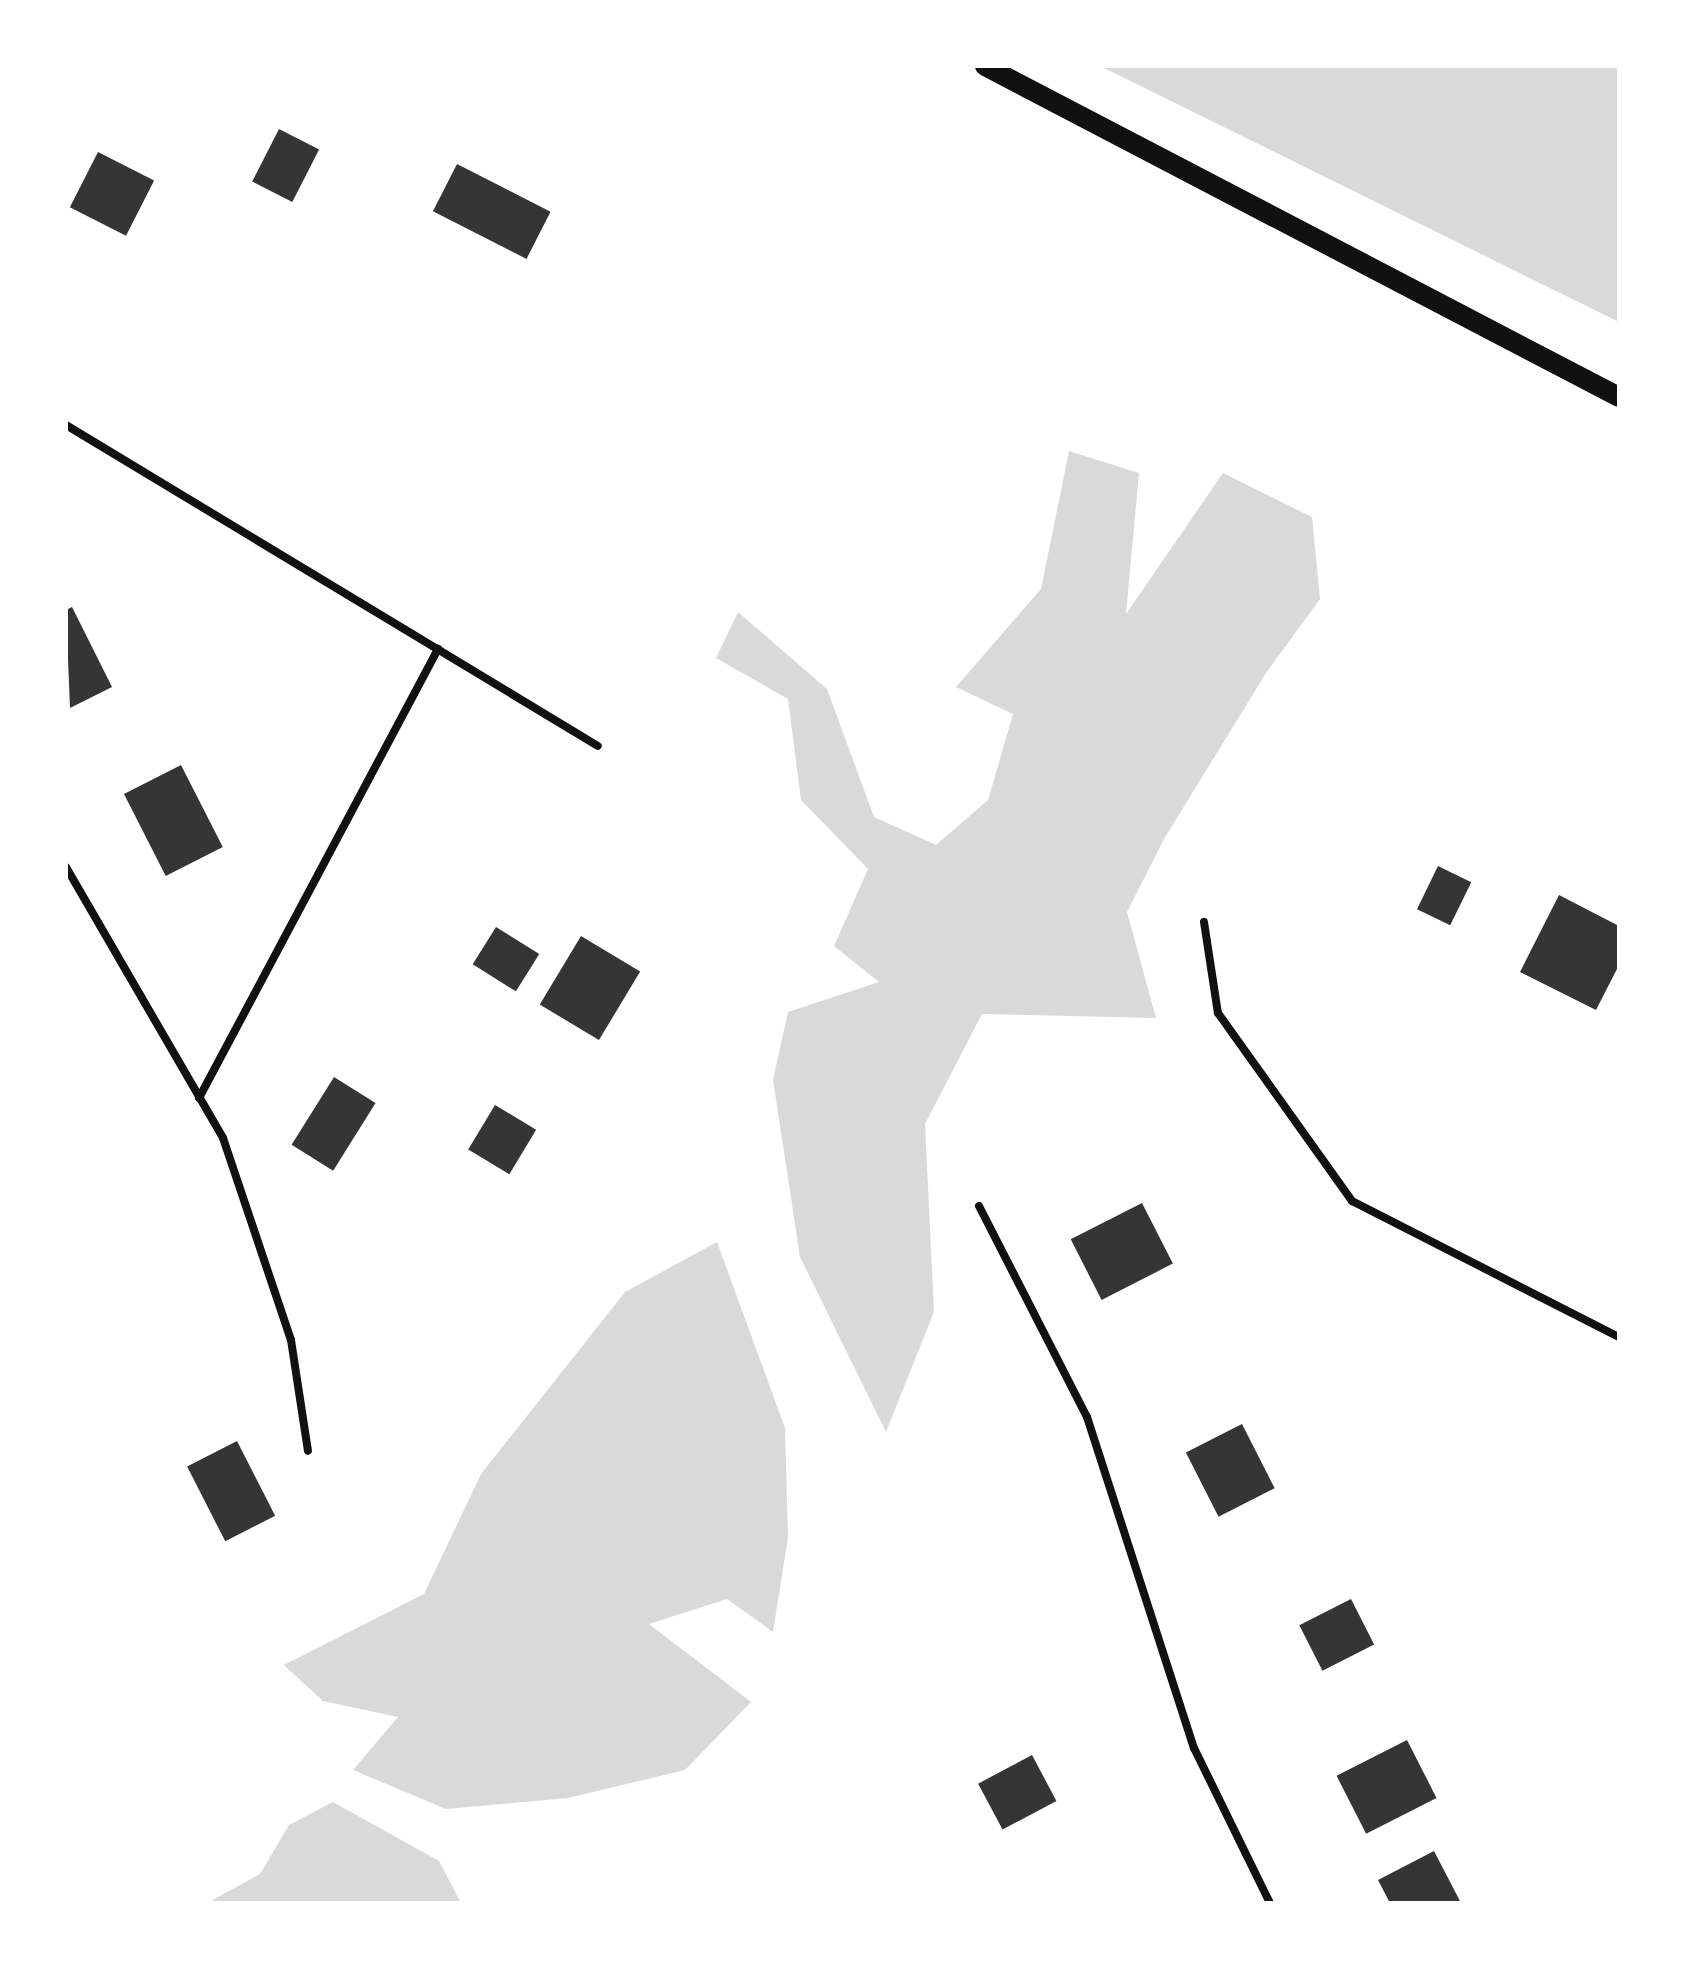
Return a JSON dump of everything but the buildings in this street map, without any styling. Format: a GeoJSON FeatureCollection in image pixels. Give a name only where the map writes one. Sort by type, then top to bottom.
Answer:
{"type":"FeatureCollection","features":[{"type":"Feature","properties":{"kind":"main road"},"geometry":{"type":"LineString","coordinates":[[985,66],[1619,397]]}},
{"type":"Feature","properties":{"kind":"street"},"geometry":{"type":"LineString","coordinates":[[66,425],[598,746]]}},
{"type":"Feature","properties":{"kind":"street"},"geometry":{"type":"LineString","coordinates":[[199,1098],[438,649]]}},
{"type":"Feature","properties":{"kind":"street"},"geometry":{"type":"LineString","coordinates":[[66,867],[223,1138],[291,1340],[308,1451]]}},
{"type":"Feature","properties":{"kind":"street"},"geometry":{"type":"LineString","coordinates":[[1204,922],[1218,1013],[1352,1201],[1619,1337]]}},
{"type":"Feature","properties":{"kind":"street"},"geometry":{"type":"LineString","coordinates":[[979,1206],[1087,1417],[1194,1748],[1270,1903]]}},
{"type":"Feature","properties":{"kind":"shaded area"},"geometry":{"type":"Polygon","coordinates":[[[1100,66],[1619,66],[1619,322],[1100,66]]]}},
{"type":"Feature","properties":{"kind":"shaded area"},"geometry":{"type":"Polygon","coordinates":[[[1069,451],[1139,473],[1126,614],[1223,473],[1312,517],[1320,599],[1266,673],[1164,839],[1127,912],[1156,1018],[982,1014],[925,1124],[934,1312],[886,1432],[800,1257],[773,1080],[788,1012],[879,982],[834,946],[868,869],[801,800],[788,699],[716,658],[738,612],[827,689],[874,817],[936,845],[988,800],[1013,714],[956,687],[1041,589],[1069,451]]]}},
{"type":"Feature","properties":{"kind":"shaded area"},"geometry":{"type":"Polygon","coordinates":[[[717,1242],[785,1428],[788,1537],[773,1632],[727,1599],[649,1624],[751,1702],[685,1770],[568,1798],[446,1809],[353,1770],[398,1717],[323,1701],[284,1665],[424,1594],[481,1474],[625,1292],[717,1242]]]}},
{"type":"Feature","properties":{"kind":"shaded area"},"geometry":{"type":"Polygon","coordinates":[[[333,1802],[439,1861],[461,1903],[207,1903],[260,1874],[289,1825],[333,1802]]]}}]}
